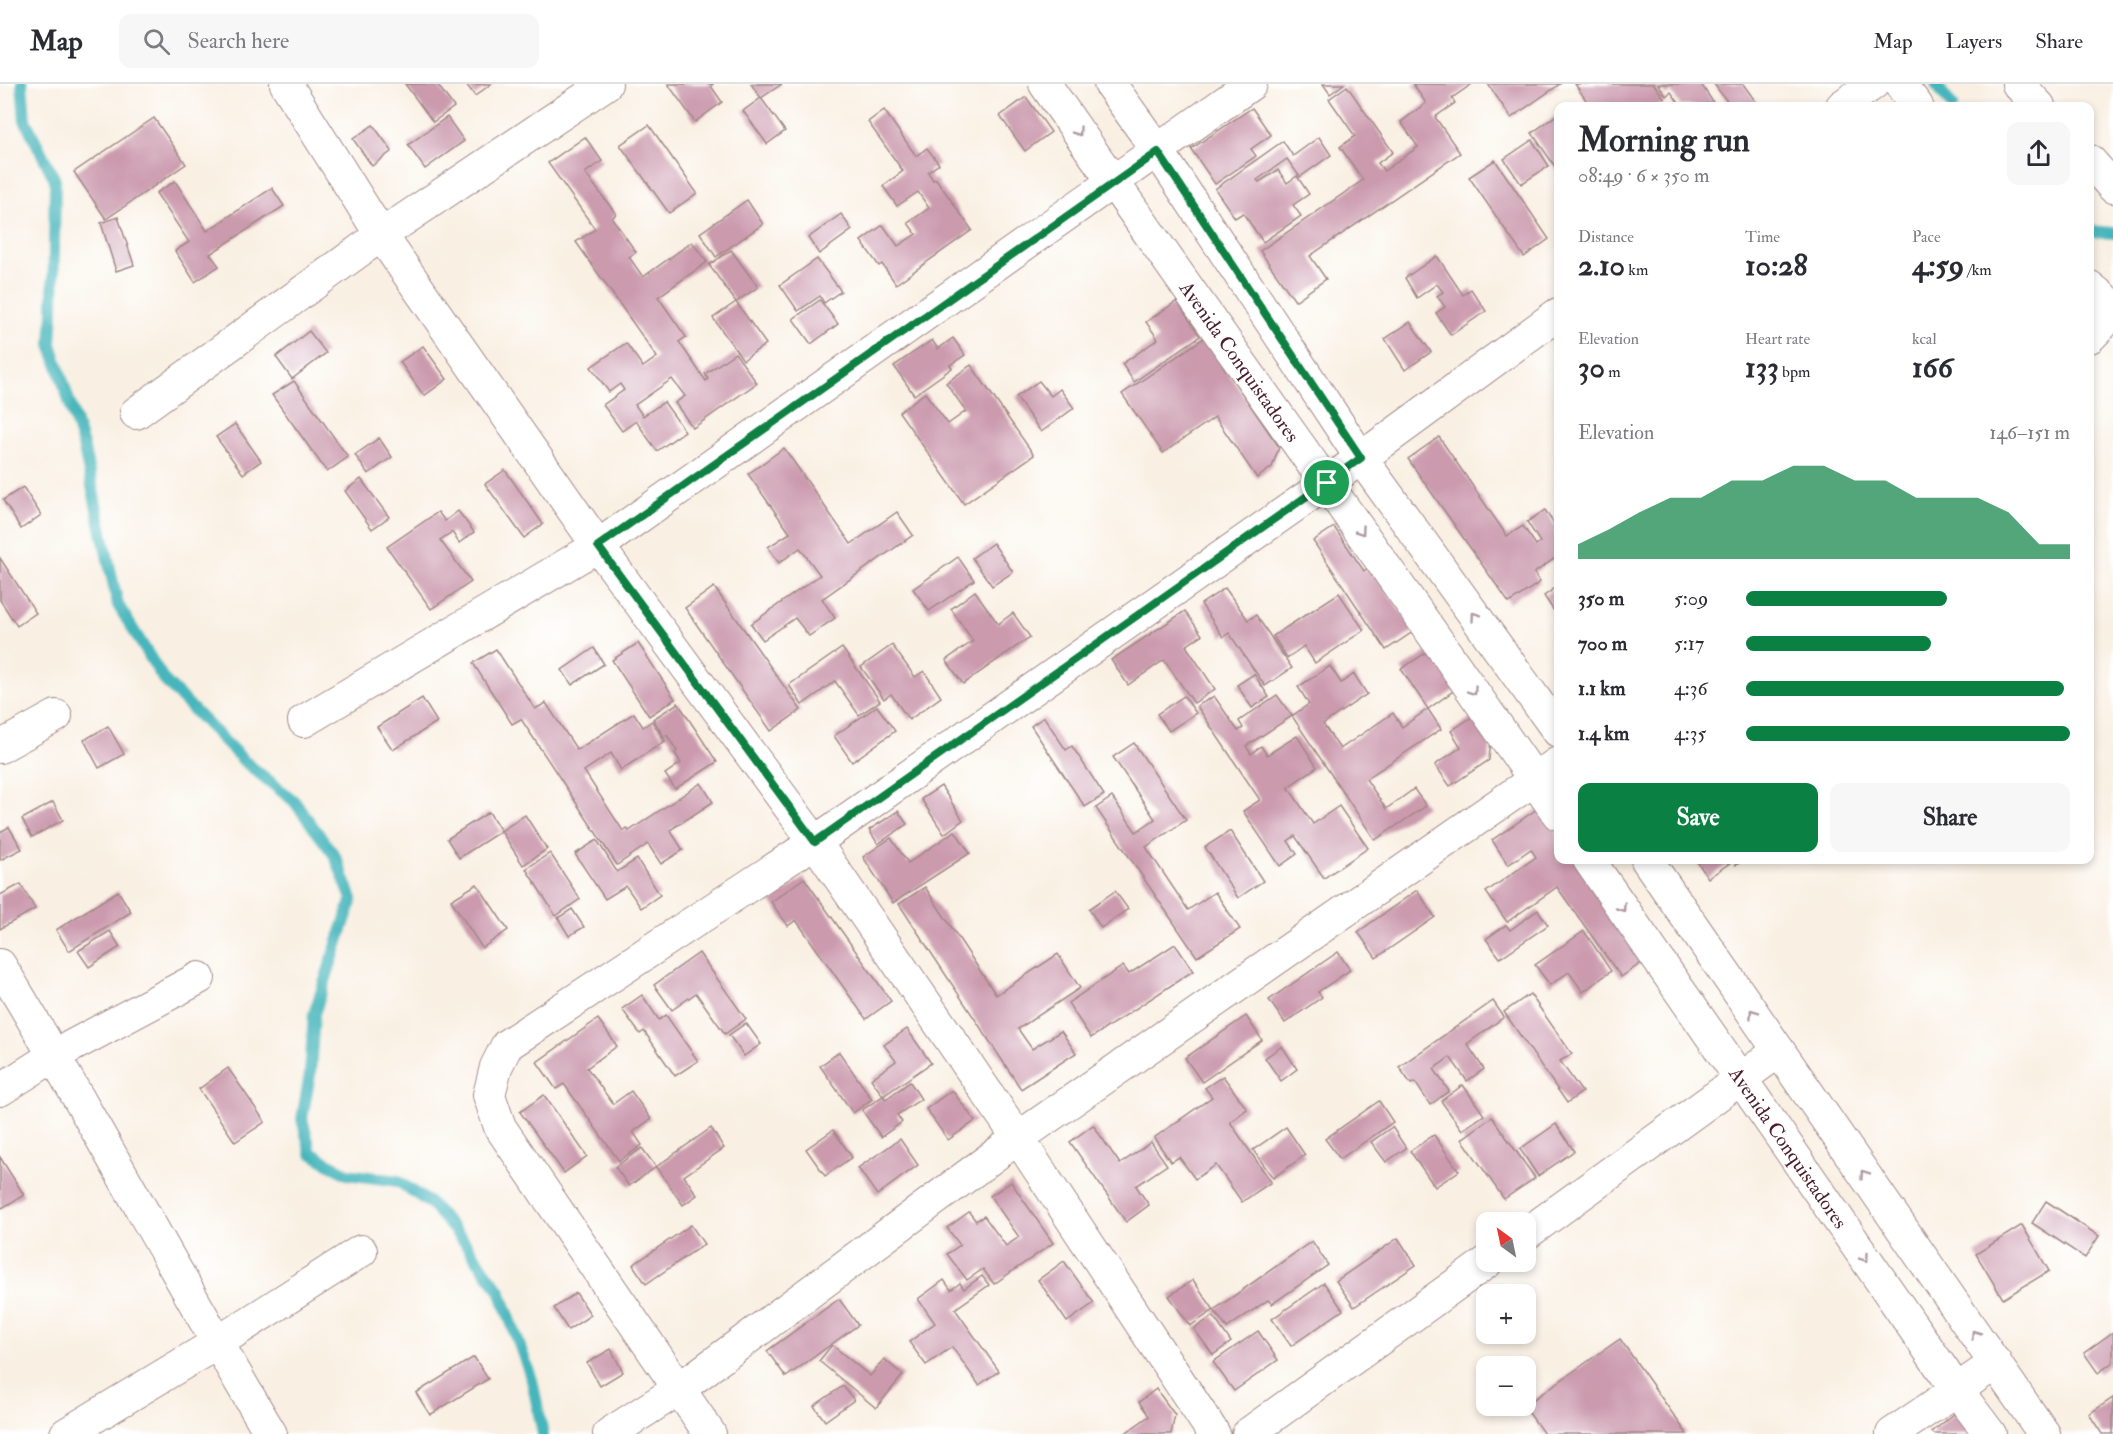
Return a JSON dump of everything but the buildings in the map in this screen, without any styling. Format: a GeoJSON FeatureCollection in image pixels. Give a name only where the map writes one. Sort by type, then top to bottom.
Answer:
{"type":"FeatureCollection","features":[{"type":"Feature","properties":{"kind":"street"},"geometry":{"type":"LineString","coordinates":[[286,84],[381,235],[598,546],[815,842],[1018,1138],[1214,1434]]}},
{"type":"Feature","properties":{"kind":"street"},"geometry":{"type":"LineString","coordinates":[[136,413],[381,235],[606,84]]}},
{"type":"Feature","properties":{"kind":"street","name":"Avenida Conquistadores"},"geometry":{"type":"LineString","coordinates":[[1045,84],[1327,483],[1547,772],[1554,799]]}},
{"type":"Feature","properties":{"kind":"street"},"geometry":{"type":"LineString","coordinates":[[1110,84],[1158,152],[1361,458],[1554,725]]}},
{"type":"Feature","properties":{"kind":"street"},"geometry":{"type":"LineString","coordinates":[[304,721],[598,546],[1251,84]]}},
{"type":"Feature","properties":{"kind":"street"},"geometry":{"type":"LineString","coordinates":[[1848,102],[1873,84]]}},
{"type":"Feature","properties":{"kind":"street"},"geometry":{"type":"LineString","coordinates":[[1900,84],[1914,102]]}},
{"type":"Feature","properties":{"kind":"street"},"geometry":{"type":"LineString","coordinates":[[2018,84],[2034,102]]}},
{"type":"Feature","properties":{"kind":"street"},"geometry":{"type":"LineString","coordinates":[[2094,166],[2113,187]]}},
{"type":"Feature","properties":{"kind":"street"},"geometry":{"type":"LineString","coordinates":[[2094,290],[2113,306]]}},
{"type":"Feature","properties":{"kind":"street"},"geometry":{"type":"LineString","coordinates":[[2094,333],[2113,313]]}},
{"type":"Feature","properties":{"kind":"street"},"geometry":{"type":"LineString","coordinates":[[710,1434],[500,1127],[489,1095],[496,1067],[507,1045],[815,842],[1327,483],[1554,317]]}},
{"type":"Feature","properties":{"kind":"street"},"geometry":{"type":"LineString","coordinates":[[0,747],[56,716]]}},
{"type":"Feature","properties":{"kind":"street"},"geometry":{"type":"LineString","coordinates":[[609,1434],[679,1389],[1018,1138],[1547,772]]}},
{"type":"Feature","properties":{"kind":"street","name":"Avenida Conquistadores"},"geometry":{"type":"LineString","coordinates":[[1592,864],[1956,1389],[1990,1434]]}},
{"type":"Feature","properties":{"kind":"street"},"geometry":{"type":"LineString","coordinates":[[1650,864],[2044,1434]]}},
{"type":"Feature","properties":{"kind":"street"},"geometry":{"type":"LineString","coordinates":[[0,965],[55,1055],[216,1343],[271,1434]]}},
{"type":"Feature","properties":{"kind":"street"},"geometry":{"type":"LineString","coordinates":[[0,1090],[55,1055],[199,978]]}},
{"type":"Feature","properties":{"kind":"street"},"geometry":{"type":"LineString","coordinates":[[1536,1227],[1779,1051]]}},
{"type":"Feature","properties":{"kind":"street"},"geometry":{"type":"LineString","coordinates":[[66,1434],[361,1251]]}},
{"type":"Feature","properties":{"kind":"street"},"geometry":{"type":"LineString","coordinates":[[1248,1434],[1476,1270]]}},
{"type":"Feature","properties":{"kind":"street"},"geometry":{"type":"LineString","coordinates":[[1892,1434],[1996,1364]]}},
{"type":"Feature","properties":{"kind":"waterway"},"geometry":{"type":"LineString","coordinates":[[22,84],[25,120],[55,180],[51,344],[83,445],[118,605],[164,680],[244,761],[294,801],[335,856],[352,899],[314,1014],[310,1074],[302,1119],[311,1153],[347,1174],[398,1181],[431,1204],[463,1240],[500,1291],[532,1380],[543,1434]]}},
{"type":"Feature","properties":{"kind":"waterway"},"geometry":{"type":"LineString","coordinates":[[1936,84],[1949,102]]}},
{"type":"Feature","properties":{"kind":"waterway"},"geometry":{"type":"LineString","coordinates":[[2094,231],[2113,233]]}},
{"type":"Feature","properties":{"kind":"route"},"geometry":{"type":"LineString","coordinates":[[1158,152],[1361,458],[1327,483],[815,842],[598,546],[1158,152]]}}]}
